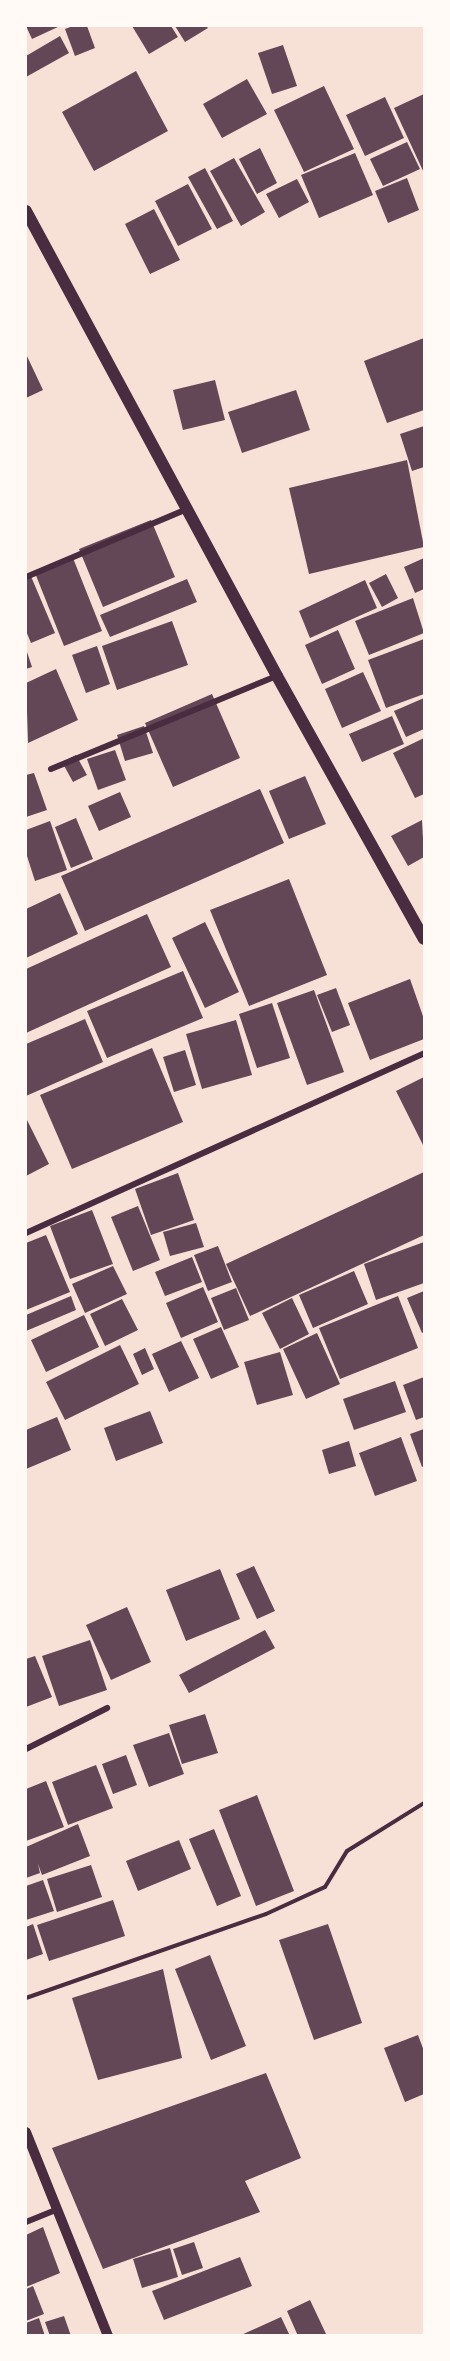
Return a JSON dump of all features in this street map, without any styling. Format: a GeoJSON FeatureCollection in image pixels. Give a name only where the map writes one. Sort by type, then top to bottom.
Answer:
{"type":"FeatureCollection","features":[{"type":"Feature","properties":{"kind":"main road"},"geometry":{"type":"LineString","coordinates":[[26,211],[277,676],[424,939]]}},
{"type":"Feature","properties":{"kind":"street"},"geometry":{"type":"LineString","coordinates":[[26,577],[187,509]]}},
{"type":"Feature","properties":{"kind":"street"},"geometry":{"type":"LineString","coordinates":[[51,769],[277,676]]}},
{"type":"Feature","properties":{"kind":"street"},"geometry":{"type":"LineString","coordinates":[[26,1233],[424,1053]]}},
{"type":"Feature","properties":{"kind":"street"},"geometry":{"type":"LineString","coordinates":[[26,1749],[107,1708]]}},
{"type":"Feature","properties":{"kind":"street"},"geometry":{"type":"LineString","coordinates":[[26,2132],[108,2336]]}},
{"type":"Feature","properties":{"kind":"street"},"geometry":{"type":"LineString","coordinates":[[26,2222],[56,2210]]}},
{"type":"Feature","properties":{"kind":"path"},"geometry":{"type":"LineString","coordinates":[[26,1998],[266,1914],[326,1887],[347,1851],[424,1803]]}},
{"type":"Feature","properties":{"kind":"building"},"geometry":{"type":"Polygon","coordinates":[[[26,26],[60,26],[32,39],[26,26]]]}},
{"type":"Feature","properties":{"kind":"building"},"geometry":{"type":"Polygon","coordinates":[[[73,26],[87,26],[95,48],[75,56],[65,29],[73,26]]]}},
{"type":"Feature","properties":{"kind":"building"},"geometry":{"type":"Polygon","coordinates":[[[132,26],[171,26],[178,37],[149,54],[132,26]]]}},
{"type":"Feature","properties":{"kind":"building"},"geometry":{"type":"Polygon","coordinates":[[[175,26],[206,26],[208,28],[185,42],[175,26]]]}},
{"type":"Feature","properties":{"kind":"building"},"geometry":{"type":"Polygon","coordinates":[[[60,36],[69,53],[26,77],[26,56],[60,36]]]}},
{"type":"Feature","properties":{"kind":"building"},"geometry":{"type":"Polygon","coordinates":[[[283,45],[297,86],[272,94],[258,53],[283,45]]]}},
{"type":"Feature","properties":{"kind":"building"},"geometry":{"type":"Polygon","coordinates":[[[136,71],[168,131],[94,171],[62,112],[136,71]]]}},
{"type":"Feature","properties":{"kind":"building"},"geometry":{"type":"Polygon","coordinates":[[[247,79],[267,114],[222,138],[203,104],[247,79]]]}},
{"type":"Feature","properties":{"kind":"building"},"geometry":{"type":"Polygon","coordinates":[[[324,86],[354,149],[304,172],[274,110],[324,86]]]}},
{"type":"Feature","properties":{"kind":"building"},"geometry":{"type":"Polygon","coordinates":[[[424,94],[424,173],[394,108],[424,94]]]}},
{"type":"Feature","properties":{"kind":"building"},"geometry":{"type":"Polygon","coordinates":[[[385,97],[404,138],[365,156],[346,115],[385,97]]]}},
{"type":"Feature","properties":{"kind":"building"},"geometry":{"type":"Polygon","coordinates":[[[407,142],[420,169],[383,186],[370,159],[407,142]]]}},
{"type":"Feature","properties":{"kind":"building"},"geometry":{"type":"Polygon","coordinates":[[[260,148],[277,183],[257,194],[239,159],[260,148]]]}},
{"type":"Feature","properties":{"kind":"building"},"geometry":{"type":"Polygon","coordinates":[[[355,153],[373,195],[319,218],[301,175],[355,153]]]}},
{"type":"Feature","properties":{"kind":"building"},"geometry":{"type":"Polygon","coordinates":[[[234,158],[265,212],[241,226],[210,171],[234,158]]]}},
{"type":"Feature","properties":{"kind":"building"},"geometry":{"type":"Polygon","coordinates":[[[205,168],[233,221],[217,229],[188,177],[205,168]]]}},
{"type":"Feature","properties":{"kind":"building"},"geometry":{"type":"Polygon","coordinates":[[[407,178],[419,210],[388,223],[375,191],[407,178]]]}},
{"type":"Feature","properties":{"kind":"building"},"geometry":{"type":"Polygon","coordinates":[[[297,179],[309,202],[279,218],[266,194],[297,179]]]}},
{"type":"Feature","properties":{"kind":"building"},"geometry":{"type":"Polygon","coordinates":[[[188,184],[212,229],[178,246],[155,201],[188,184]]]}},
{"type":"Feature","properties":{"kind":"building"},"geometry":{"type":"Polygon","coordinates":[[[154,209],[180,260],[150,274],[125,224],[154,209]]]}},
{"type":"Feature","properties":{"kind":"building"},"geometry":{"type":"Polygon","coordinates":[[[424,338],[424,410],[387,423],[364,361],[424,338]]]}},
{"type":"Feature","properties":{"kind":"building"},"geometry":{"type":"Polygon","coordinates":[[[26,354],[43,390],[26,398],[26,354]]]}},
{"type":"Feature","properties":{"kind":"building"},"geometry":{"type":"Polygon","coordinates":[[[215,380],[225,420],[183,430],[173,390],[215,380]]]}},
{"type":"Feature","properties":{"kind":"building"},"geometry":{"type":"Polygon","coordinates":[[[296,390],[310,430],[242,453],[228,412],[296,390]]]}},
{"type":"Feature","properties":{"kind":"building"},"geometry":{"type":"Polygon","coordinates":[[[424,426],[424,467],[412,471],[400,434],[424,426]]]}},
{"type":"Feature","properties":{"kind":"building"},"geometry":{"type":"Polygon","coordinates":[[[407,460],[424,547],[309,574],[289,488],[407,460]]]}},
{"type":"Feature","properties":{"kind":"building"},"geometry":{"type":"Polygon","coordinates":[[[151,520],[175,577],[103,607],[79,549],[151,520]]]}},
{"type":"Feature","properties":{"kind":"building"},"geometry":{"type":"Polygon","coordinates":[[[73,558],[102,631],[64,646],[35,573],[73,558]]]}},
{"type":"Feature","properties":{"kind":"building"},"geometry":{"type":"Polygon","coordinates":[[[424,558],[424,589],[415,593],[404,567],[424,558]]]}},
{"type":"Feature","properties":{"kind":"building"},"geometry":{"type":"Polygon","coordinates":[[[30,574],[55,633],[31,643],[26,631],[26,576],[30,574]]]}},
{"type":"Feature","properties":{"kind":"building"},"geometry":{"type":"Polygon","coordinates":[[[386,574],[398,598],[382,607],[369,583],[386,574]]]}},
{"type":"Feature","properties":{"kind":"building"},"geometry":{"type":"Polygon","coordinates":[[[187,579],[197,602],[110,637],[100,615],[187,579]]]}},
{"type":"Feature","properties":{"kind":"building"},"geometry":{"type":"Polygon","coordinates":[[[365,580],[377,608],[310,638],[299,611],[365,580]]]}},
{"type":"Feature","properties":{"kind":"building"},"geometry":{"type":"Polygon","coordinates":[[[413,598],[424,633],[369,655],[355,621],[413,598]]]}},
{"type":"Feature","properties":{"kind":"building"},"geometry":{"type":"Polygon","coordinates":[[[172,621],[188,665],[117,690],[102,646],[172,621]]]}},
{"type":"Feature","properties":{"kind":"building"},"geometry":{"type":"Polygon","coordinates":[[[338,630],[355,669],[322,684],[305,645],[338,630]]]}},
{"type":"Feature","properties":{"kind":"building"},"geometry":{"type":"Polygon","coordinates":[[[424,639],[424,694],[386,708],[368,660],[424,639]]]}},
{"type":"Feature","properties":{"kind":"building"},"geometry":{"type":"Polygon","coordinates":[[[97,646],[110,684],[86,693],[72,655],[97,646]]]}},
{"type":"Feature","properties":{"kind":"building"},"geometry":{"type":"Polygon","coordinates":[[[26,649],[32,667],[26,669],[26,649]]]}},
{"type":"Feature","properties":{"kind":"building"},"geometry":{"type":"Polygon","coordinates":[[[56,669],[78,720],[28,743],[26,683],[56,669]]]}},
{"type":"Feature","properties":{"kind":"building"},"geometry":{"type":"Polygon","coordinates":[[[363,672],[381,711],[342,728],[325,689],[363,672]]]}},
{"type":"Feature","properties":{"kind":"building"},"geometry":{"type":"Polygon","coordinates":[[[212,694],[240,758],[173,787],[145,723],[212,694]]]}},
{"type":"Feature","properties":{"kind":"building"},"geometry":{"type":"Polygon","coordinates":[[[424,698],[424,729],[406,737],[394,711],[424,698]]]}},
{"type":"Feature","properties":{"kind":"building"},"geometry":{"type":"Polygon","coordinates":[[[392,716],[404,744],[362,762],[349,734],[392,716]]]}},
{"type":"Feature","properties":{"kind":"building"},"geometry":{"type":"Polygon","coordinates":[[[144,726],[153,753],[125,761],[117,735],[144,726]]]}},
{"type":"Feature","properties":{"kind":"building"},"geometry":{"type":"Polygon","coordinates":[[[424,738],[424,794],[415,798],[393,753],[424,738]]]}},
{"type":"Feature","properties":{"kind":"building"},"geometry":{"type":"Polygon","coordinates":[[[115,750],[126,780],[98,790],[87,759],[115,750]]]}},
{"type":"Feature","properties":{"kind":"building"},"geometry":{"type":"Polygon","coordinates":[[[76,755],[87,775],[73,782],[62,762],[76,755]]]}},
{"type":"Feature","properties":{"kind":"building"},"geometry":{"type":"Polygon","coordinates":[[[34,773],[47,810],[26,817],[26,775],[34,773]]]}},
{"type":"Feature","properties":{"kind":"building"},"geometry":{"type":"Polygon","coordinates":[[[305,776],[326,824],[289,839],[269,791],[305,776]]]}},
{"type":"Feature","properties":{"kind":"building"},"geometry":{"type":"Polygon","coordinates":[[[260,789],[284,843],[85,931],[61,876],[260,789]]]}},
{"type":"Feature","properties":{"kind":"building"},"geometry":{"type":"Polygon","coordinates":[[[120,792],[131,817],[99,831],[88,806],[120,792]]]}},
{"type":"Feature","properties":{"kind":"building"},"geometry":{"type":"Polygon","coordinates":[[[76,818],[93,859],[71,868],[55,827],[76,818]]]}},
{"type":"Feature","properties":{"kind":"building"},"geometry":{"type":"Polygon","coordinates":[[[422,820],[424,857],[408,866],[391,836],[422,820]]]}},
{"type":"Feature","properties":{"kind":"building"},"geometry":{"type":"Polygon","coordinates":[[[50,821],[67,870],[35,881],[26,853],[26,830],[50,821]]]}},
{"type":"Feature","properties":{"kind":"building"},"geometry":{"type":"Polygon","coordinates":[[[289,879],[327,975],[249,1006],[210,910],[289,879]]]}},
{"type":"Feature","properties":{"kind":"building"},"geometry":{"type":"Polygon","coordinates":[[[60,893],[78,934],[26,958],[26,909],[60,893]]]}},
{"type":"Feature","properties":{"kind":"building"},"geometry":{"type":"Polygon","coordinates":[[[147,914],[171,967],[26,1033],[26,969],[147,914]]]}},
{"type":"Feature","properties":{"kind":"building"},"geometry":{"type":"Polygon","coordinates":[[[205,922],[239,992],[205,1008],[172,938],[205,922]]]}},
{"type":"Feature","properties":{"kind":"building"},"geometry":{"type":"Polygon","coordinates":[[[183,971],[203,1018],[107,1058],[87,1011],[183,971]]]}},
{"type":"Feature","properties":{"kind":"building"},"geometry":{"type":"Polygon","coordinates":[[[410,979],[424,1019],[424,1039],[370,1060],[348,1003],[410,979]]]}},
{"type":"Feature","properties":{"kind":"building"},"geometry":{"type":"Polygon","coordinates":[[[336,988],[350,1025],[332,1032],[317,995],[336,988]]]}},
{"type":"Feature","properties":{"kind":"building"},"geometry":{"type":"Polygon","coordinates":[[[314,990],[344,1072],[307,1085],[277,1003],[314,990]]]}},
{"type":"Feature","properties":{"kind":"building"},"geometry":{"type":"Polygon","coordinates":[[[272,1003],[290,1058],[257,1068],[239,1014],[272,1003]]]}},
{"type":"Feature","properties":{"kind":"building"},"geometry":{"type":"Polygon","coordinates":[[[85,1019],[103,1062],[26,1096],[26,1044],[85,1019]]]}},
{"type":"Feature","properties":{"kind":"building"},"geometry":{"type":"Polygon","coordinates":[[[236,1020],[252,1075],[202,1089],[186,1034],[236,1020]]]}},
{"type":"Feature","properties":{"kind":"building"},"geometry":{"type":"Polygon","coordinates":[[[152,1048],[183,1122],[72,1169],[40,1095],[152,1048]]]}},
{"type":"Feature","properties":{"kind":"building"},"geometry":{"type":"Polygon","coordinates":[[[185,1050],[196,1085],[174,1092],[163,1057],[185,1050]]]}},
{"type":"Feature","properties":{"kind":"building"},"geometry":{"type":"Polygon","coordinates":[[[424,1077],[424,1147],[396,1091],[424,1077]]]}},
{"type":"Feature","properties":{"kind":"building"},"geometry":{"type":"Polygon","coordinates":[[[26,1118],[49,1164],[26,1176],[26,1118]]]}},
{"type":"Feature","properties":{"kind":"building"},"geometry":{"type":"Polygon","coordinates":[[[424,1172],[424,1235],[250,1316],[226,1264],[424,1172]]]}},
{"type":"Feature","properties":{"kind":"building"},"geometry":{"type":"Polygon","coordinates":[[[178,1173],[194,1220],[151,1235],[135,1189],[178,1173]]]}},
{"type":"Feature","properties":{"kind":"building"},"geometry":{"type":"Polygon","coordinates":[[[138,1206],[160,1260],[133,1271],[111,1217],[138,1206]]]}},
{"type":"Feature","properties":{"kind":"building"},"geometry":{"type":"Polygon","coordinates":[[[92,1210],[113,1264],[70,1279],[50,1226],[92,1210]]]}},
{"type":"Feature","properties":{"kind":"building"},"geometry":{"type":"Polygon","coordinates":[[[196,1223],[204,1247],[170,1256],[163,1232],[196,1223]]]}},
{"type":"Feature","properties":{"kind":"building"},"geometry":{"type":"Polygon","coordinates":[[[46,1235],[70,1292],[26,1310],[26,1243],[46,1235]]]}},
{"type":"Feature","properties":{"kind":"building"},"geometry":{"type":"Polygon","coordinates":[[[424,1242],[424,1283],[376,1300],[364,1264],[424,1242]]]}},
{"type":"Feature","properties":{"kind":"building"},"geometry":{"type":"Polygon","coordinates":[[[218,1246],[232,1282],[208,1291],[194,1255],[218,1246]]]}},
{"type":"Feature","properties":{"kind":"building"},"geometry":{"type":"Polygon","coordinates":[[[192,1257],[202,1282],[165,1296],[155,1272],[192,1257]]]}},
{"type":"Feature","properties":{"kind":"building"},"geometry":{"type":"Polygon","coordinates":[[[113,1266],[127,1294],[85,1313],[72,1284],[113,1266]]]}},
{"type":"Feature","properties":{"kind":"building"},"geometry":{"type":"Polygon","coordinates":[[[354,1271],[368,1304],[313,1328],[299,1295],[354,1271]]]}},
{"type":"Feature","properties":{"kind":"building"},"geometry":{"type":"Polygon","coordinates":[[[203,1287],[218,1322],[181,1338],[166,1303],[203,1287]]]}},
{"type":"Feature","properties":{"kind":"building"},"geometry":{"type":"Polygon","coordinates":[[[236,1288],[249,1320],[224,1330],[211,1298],[236,1288]]]}},
{"type":"Feature","properties":{"kind":"building"},"geometry":{"type":"Polygon","coordinates":[[[424,1291],[424,1332],[422,1333],[407,1298],[424,1291]]]}},
{"type":"Feature","properties":{"kind":"building"},"geometry":{"type":"Polygon","coordinates":[[[71,1296],[76,1310],[26,1331],[26,1315],[71,1296]]]}},
{"type":"Feature","properties":{"kind":"building"},"geometry":{"type":"Polygon","coordinates":[[[398,1296],[418,1348],[340,1379],[319,1328],[398,1296]]]}},
{"type":"Feature","properties":{"kind":"building"},"geometry":{"type":"Polygon","coordinates":[[[292,1298],[309,1334],[280,1349],[262,1313],[292,1298]]]}},
{"type":"Feature","properties":{"kind":"building"},"geometry":{"type":"Polygon","coordinates":[[[122,1299],[138,1330],[105,1346],[90,1314],[122,1299]]]}},
{"type":"Feature","properties":{"kind":"building"},"geometry":{"type":"Polygon","coordinates":[[[84,1315],[99,1347],[46,1372],[31,1340],[84,1315]]]}},
{"type":"Feature","properties":{"kind":"building"},"geometry":{"type":"Polygon","coordinates":[[[221,1327],[239,1367],[211,1379],[193,1339],[221,1327]]]}},
{"type":"Feature","properties":{"kind":"building"},"geometry":{"type":"Polygon","coordinates":[[[317,1333],[340,1384],[306,1399],[283,1349],[317,1333]]]}},
{"type":"Feature","properties":{"kind":"building"},"geometry":{"type":"Polygon","coordinates":[[[181,1341],[199,1378],[169,1392],[152,1354],[181,1341]]]}},
{"type":"Feature","properties":{"kind":"building"},"geometry":{"type":"Polygon","coordinates":[[[120,1345],[139,1384],[65,1420],[46,1382],[120,1345]]]}},
{"type":"Feature","properties":{"kind":"building"},"geometry":{"type":"Polygon","coordinates":[[[145,1348],[154,1369],[142,1375],[133,1354],[145,1348]]]}},
{"type":"Feature","properties":{"kind":"building"},"geometry":{"type":"Polygon","coordinates":[[[280,1352],[293,1395],[257,1405],[244,1362],[280,1352]]]}},
{"type":"Feature","properties":{"kind":"building"},"geometry":{"type":"Polygon","coordinates":[[[424,1377],[424,1417],[416,1420],[403,1385],[424,1377]]]}},
{"type":"Feature","properties":{"kind":"building"},"geometry":{"type":"Polygon","coordinates":[[[395,1381],[406,1412],[354,1430],[343,1399],[395,1381]]]}},
{"type":"Feature","properties":{"kind":"building"},"geometry":{"type":"Polygon","coordinates":[[[150,1411],[163,1443],[116,1461],[104,1428],[150,1411]]]}},
{"type":"Feature","properties":{"kind":"building"},"geometry":{"type":"Polygon","coordinates":[[[57,1417],[71,1450],[26,1469],[26,1430],[57,1417]]]}},
{"type":"Feature","properties":{"kind":"building"},"geometry":{"type":"Polygon","coordinates":[[[424,1429],[424,1466],[422,1467],[410,1434],[424,1429]]]}},
{"type":"Feature","properties":{"kind":"building"},"geometry":{"type":"Polygon","coordinates":[[[401,1437],[417,1481],[375,1496],[359,1453],[401,1437]]]}},
{"type":"Feature","properties":{"kind":"building"},"geometry":{"type":"Polygon","coordinates":[[[349,1441],[356,1466],[329,1474],[322,1450],[349,1441]]]}},
{"type":"Feature","properties":{"kind":"building"},"geometry":{"type":"Polygon","coordinates":[[[254,1566],[275,1611],[257,1619],[236,1574],[254,1566]]]}},
{"type":"Feature","properties":{"kind":"building"},"geometry":{"type":"Polygon","coordinates":[[[220,1569],[240,1619],[186,1641],[166,1590],[220,1569]]]}},
{"type":"Feature","properties":{"kind":"building"},"geometry":{"type":"Polygon","coordinates":[[[127,1607],[151,1662],[111,1680],[86,1625],[127,1607]]]}},
{"type":"Feature","properties":{"kind":"building"},"geometry":{"type":"Polygon","coordinates":[[[265,1630],[275,1648],[189,1693],[179,1675],[265,1630]]]}},
{"type":"Feature","properties":{"kind":"building"},"geometry":{"type":"Polygon","coordinates":[[[90,1640],[107,1690],[59,1706],[42,1656],[90,1640]]]}},
{"type":"Feature","properties":{"kind":"building"},"geometry":{"type":"Polygon","coordinates":[[[35,1656],[52,1697],[26,1707],[26,1659],[35,1656]]]}},
{"type":"Feature","properties":{"kind":"building"},"geometry":{"type":"Polygon","coordinates":[[[205,1714],[218,1753],[182,1764],[169,1725],[205,1714]]]}},
{"type":"Feature","properties":{"kind":"building"},"geometry":{"type":"Polygon","coordinates":[[[169,1733],[184,1774],[149,1787],[133,1745],[169,1733]]]}},
{"type":"Feature","properties":{"kind":"building"},"geometry":{"type":"Polygon","coordinates":[[[126,1755],[137,1785],[113,1794],[102,1764],[126,1755]]]}},
{"type":"Feature","properties":{"kind":"building"},"geometry":{"type":"Polygon","coordinates":[[[96,1765],[113,1808],[68,1825],[52,1782],[96,1765]]]}},
{"type":"Feature","properties":{"kind":"building"},"geometry":{"type":"Polygon","coordinates":[[[46,1781],[64,1827],[26,1841],[26,1789],[46,1781]]]}},
{"type":"Feature","properties":{"kind":"building"},"geometry":{"type":"Polygon","coordinates":[[[257,1795],[294,1891],[256,1906],[219,1810],[257,1795]]]}},
{"type":"Feature","properties":{"kind":"building"},"geometry":{"type":"Polygon","coordinates":[[[78,1824],[90,1856],[42,1875],[38,1864],[40,1873],[26,1878],[26,1847],[78,1824]]]}},
{"type":"Feature","properties":{"kind":"building"},"geometry":{"type":"Polygon","coordinates":[[[214,1829],[241,1896],[217,1906],[189,1839],[214,1829]]]}},
{"type":"Feature","properties":{"kind":"building"},"geometry":{"type":"Polygon","coordinates":[[[179,1840],[191,1869],[138,1891],[126,1861],[179,1840]]]}},
{"type":"Feature","properties":{"kind":"building"},"geometry":{"type":"Polygon","coordinates":[[[91,1865],[102,1897],[57,1912],[47,1879],[91,1865]]]}},
{"type":"Feature","properties":{"kind":"building"},"geometry":{"type":"Polygon","coordinates":[[[43,1880],[54,1911],[26,1920],[26,1886],[43,1880]]]}},
{"type":"Feature","properties":{"kind":"building"},"geometry":{"type":"Polygon","coordinates":[[[113,1900],[125,1936],[49,1961],[37,1925],[113,1900]]]}},
{"type":"Feature","properties":{"kind":"building"},"geometry":{"type":"Polygon","coordinates":[[[33,1924],[43,1954],[26,1960],[26,1927],[33,1924]]]}},
{"type":"Feature","properties":{"kind":"building"},"geometry":{"type":"Polygon","coordinates":[[[328,1924],[362,2023],[314,2040],[279,1940],[328,1924]]]}},
{"type":"Feature","properties":{"kind":"building"},"geometry":{"type":"Polygon","coordinates":[[[210,1955],[246,2046],[211,2060],[175,1969],[210,1955]]]}},
{"type":"Feature","properties":{"kind":"building"},"geometry":{"type":"Polygon","coordinates":[[[163,1969],[182,2058],[98,2080],[72,1998],[163,1969]]]}},
{"type":"Feature","properties":{"kind":"building"},"geometry":{"type":"Polygon","coordinates":[[[418,2035],[424,2051],[424,2094],[405,2102],[384,2048],[418,2035]]]}},
{"type":"Feature","properties":{"kind":"building"},"geometry":{"type":"Polygon","coordinates":[[[266,2073],[301,2158],[245,2181],[260,2212],[103,2269],[52,2148],[266,2073]]]}},
{"type":"Feature","properties":{"kind":"building"},"geometry":{"type":"Polygon","coordinates":[[[43,2227],[60,2273],[26,2287],[26,2235],[43,2227]]]}},
{"type":"Feature","properties":{"kind":"building"},"geometry":{"type":"Polygon","coordinates":[[[194,2242],[203,2268],[182,2275],[173,2249],[194,2242]]]}},
{"type":"Feature","properties":{"kind":"building"},"geometry":{"type":"Polygon","coordinates":[[[170,2248],[178,2277],[142,2288],[133,2259],[170,2248]]]}},
{"type":"Feature","properties":{"kind":"building"},"geometry":{"type":"Polygon","coordinates":[[[240,2257],[252,2286],[164,2320],[152,2291],[240,2257]]]}},
{"type":"Feature","properties":{"kind":"building"},"geometry":{"type":"Polygon","coordinates":[[[33,2286],[44,2314],[26,2321],[26,2289],[33,2286]]]}},
{"type":"Feature","properties":{"kind":"building"},"geometry":{"type":"Polygon","coordinates":[[[310,2300],[327,2336],[298,2336],[287,2311],[310,2300]]]}},
{"type":"Feature","properties":{"kind":"building"},"geometry":{"type":"Polygon","coordinates":[[[64,2316],[71,2336],[50,2336],[45,2322],[64,2316]]]}},
{"type":"Feature","properties":{"kind":"building"},"geometry":{"type":"Polygon","coordinates":[[[281,2317],[290,2336],[239,2336],[281,2317]]]}},
{"type":"Feature","properties":{"kind":"building"},"geometry":{"type":"Polygon","coordinates":[[[39,2318],[45,2336],[26,2336],[26,2323],[39,2318]]]}}]}
